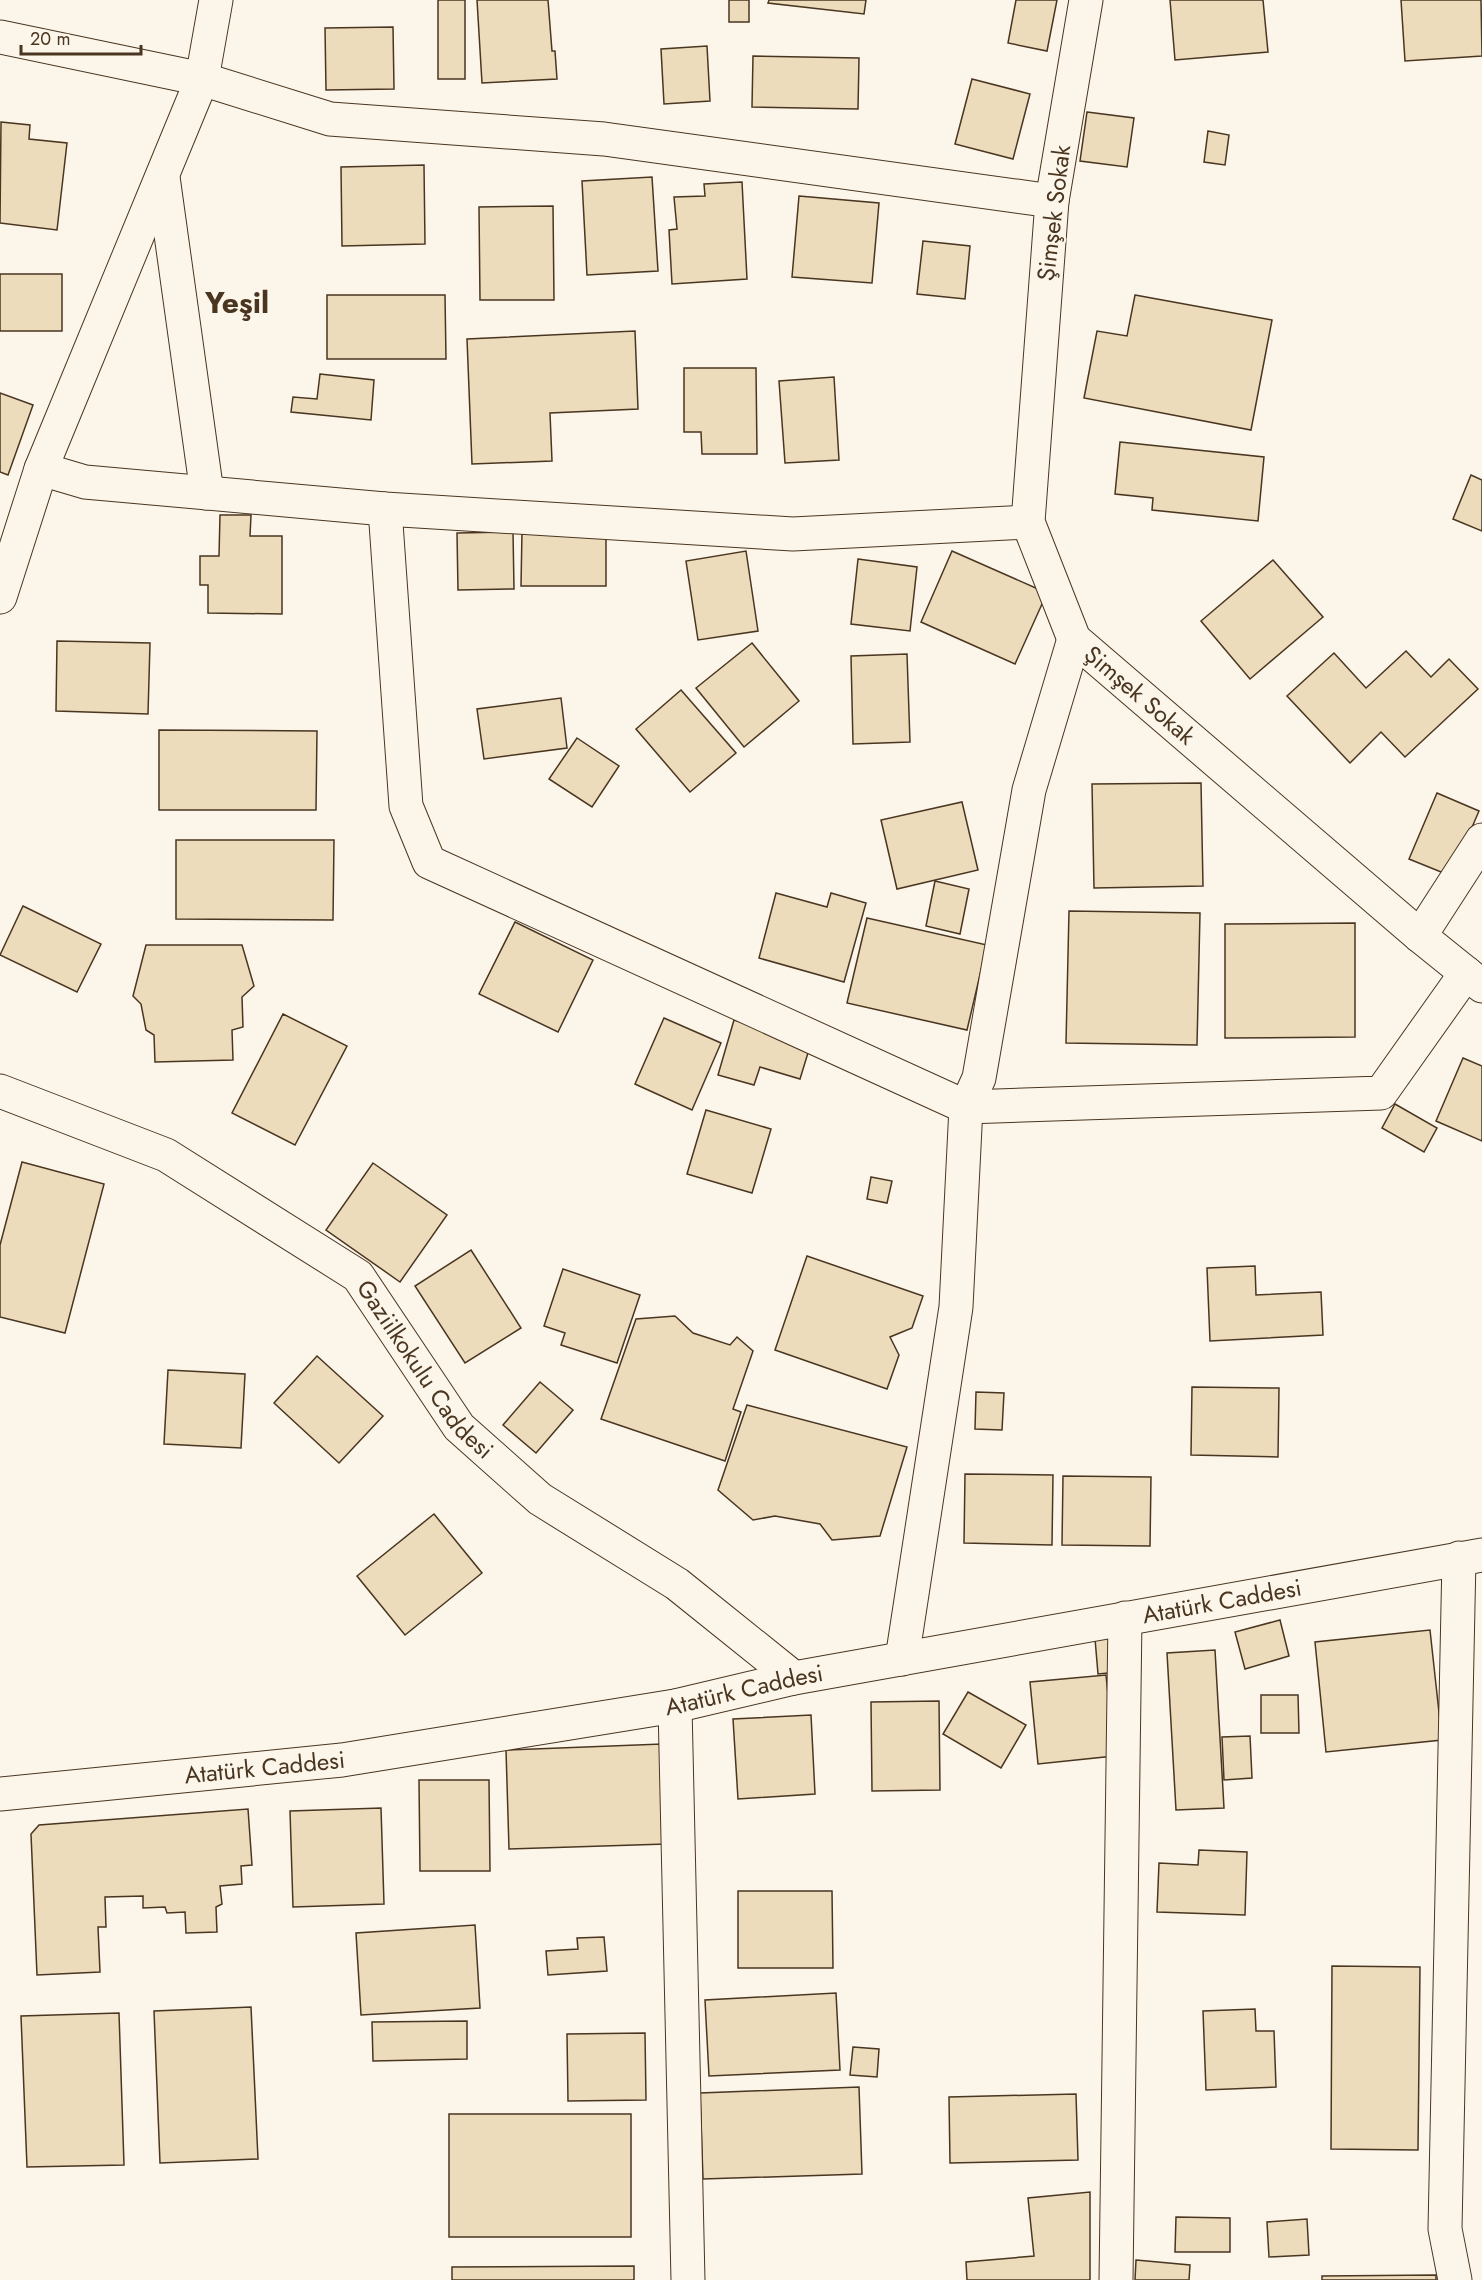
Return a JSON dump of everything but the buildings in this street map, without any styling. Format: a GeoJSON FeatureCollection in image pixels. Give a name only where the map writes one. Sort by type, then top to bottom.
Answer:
{"type":"FeatureCollection","features":[{"type":"Feature","properties":{"kind":"street"},"geometry":{"type":"LineString","coordinates":[[0,597],[41,469],[202,79],[216,0]]}},
{"type":"Feature","properties":{"kind":"street","name":"Şimşek Sokak"},"geometry":{"type":"LineString","coordinates":[[1086,0],[1052,201],[1028,522],[1074,639],[1420,936],[1474,979]]}},
{"type":"Feature","properties":{"kind":"street"},"geometry":{"type":"LineString","coordinates":[[0,37],[202,79],[330,119],[604,139],[1052,201]]}},
{"type":"Feature","properties":{"kind":"street"},"geometry":{"type":"LineString","coordinates":[[163,175],[207,493]]}},
{"type":"Feature","properties":{"kind":"street"},"geometry":{"type":"LineString","coordinates":[[41,469],[85,482],[385,509],[793,534],[1028,522]]}},
{"type":"Feature","properties":{"kind":"street"},"geometry":{"type":"LineString","coordinates":[[385,509],[406,806],[429,862],[966,1107],[1380,1094],[1474,979]]}},
{"type":"Feature","properties":{"kind":"street"},"geometry":{"type":"LineString","coordinates":[[902,1659],[956,1307],[966,1107],[979,1077],[1029,790],[1074,639]]}},
{"type":"Feature","properties":{"kind":"street"},"geometry":{"type":"LineString","coordinates":[[1420,936],[1482,840]]}},
{"type":"Feature","properties":{"kind":"street","name":"Gaziilkokulu Caddesi"},"geometry":{"type":"LineString","coordinates":[[0,1091],[166,1155],[358,1276],[459,1428],[540,1499],[677,1584],[794,1678]]}},
{"type":"Feature","properties":{"kind":"street"},"geometry":{"type":"LineString","coordinates":[[1455,2280],[1445,2229],[1470,1557]]}},
{"type":"Feature","properties":{"kind":"street","name":"Atatürk Caddesi"},"geometry":{"type":"LineString","coordinates":[[0,1794],[342,1760],[675,1706],[794,1678],[1470,1557]]}},
{"type":"Feature","properties":{"kind":"street"},"geometry":{"type":"LineString","coordinates":[[1116,2280],[1125,1618]]}},
{"type":"Feature","properties":{"kind":"street"},"geometry":{"type":"LineString","coordinates":[[675,1706],[688,2280]]}},
{"type":"Feature","properties":{"kind":"district","name":"Yeşil"},"geometry":{"type":"Point","coordinates":[237,303]}}]}
